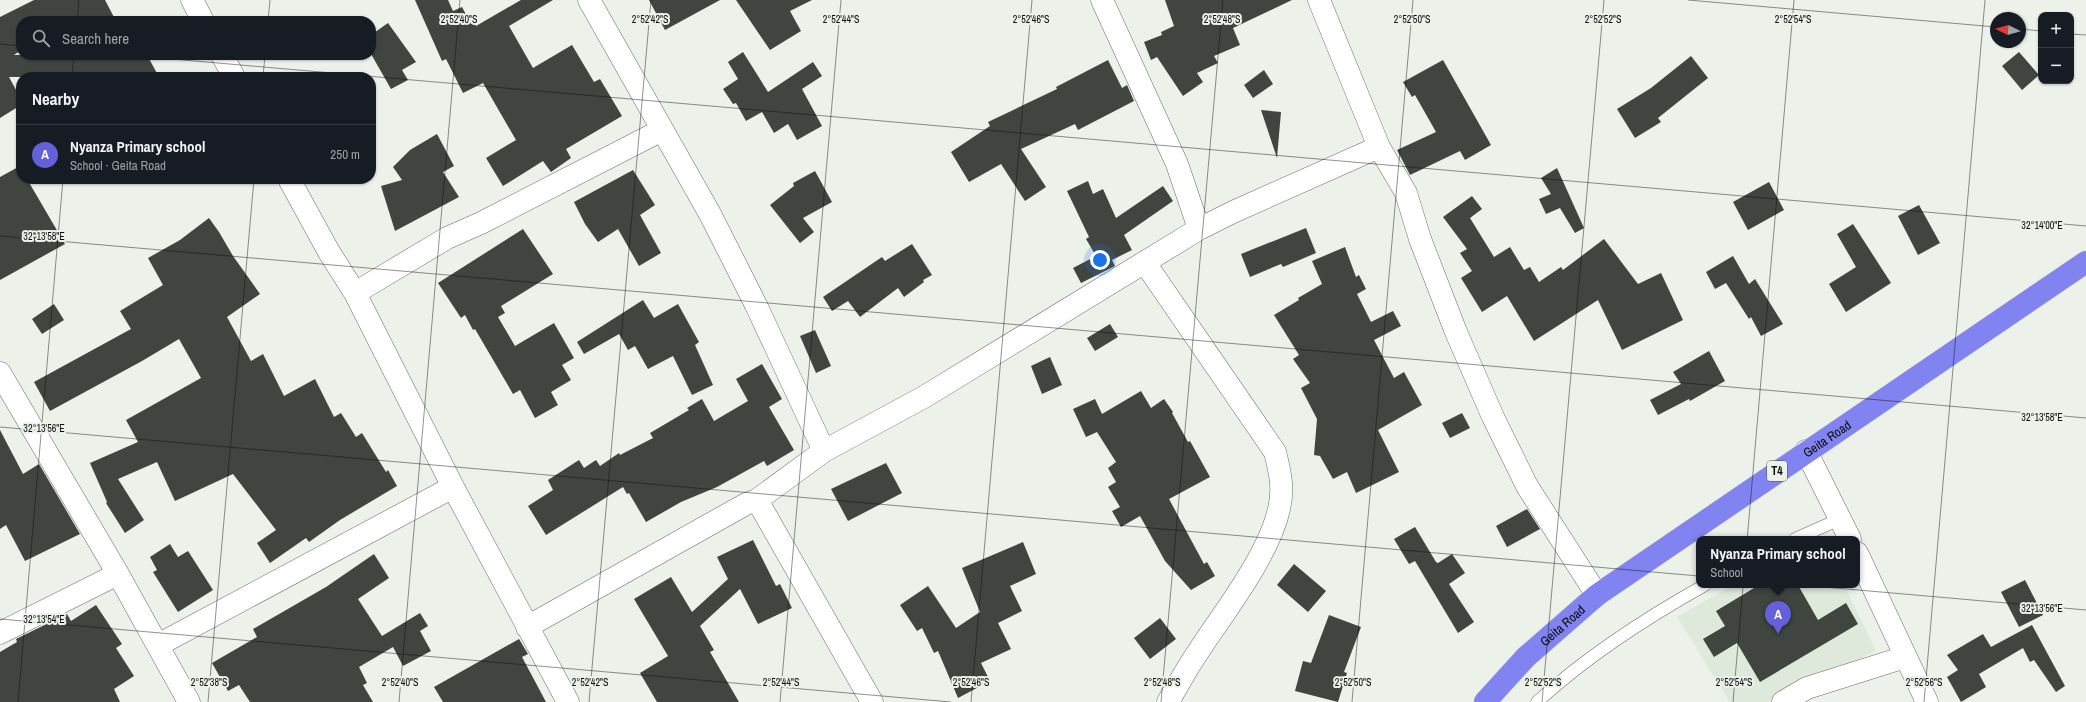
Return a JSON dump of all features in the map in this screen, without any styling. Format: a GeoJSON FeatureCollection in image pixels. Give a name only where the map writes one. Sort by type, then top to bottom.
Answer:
{"type":"FeatureCollection","features":[{"type":"Feature","properties":{"kind":"highway","name":"Geita Road"},"geometry":{"type":"LineString","coordinates":[[1485,702],[1526,657],[1597,595],[2086,262]]}},
{"type":"Feature","properties":{"kind":"street"},"geometry":{"type":"LineString","coordinates":[[192,0],[201,16]]}},
{"type":"Feature","properties":{"kind":"street"},"geometry":{"type":"LineString","coordinates":[[589,0],[710,214],[756,305],[824,451]]}},
{"type":"Feature","properties":{"kind":"street"},"geometry":{"type":"LineString","coordinates":[[1102,0],[1177,164],[1199,229]]}},
{"type":"Feature","properties":{"kind":"street"},"geometry":{"type":"LineString","coordinates":[[1319,0],[1379,148],[1406,193],[1420,239],[1453,325],[1493,417],[1527,486],[1597,595]]}},
{"type":"Feature","properties":{"kind":"street"},"geometry":{"type":"LineString","coordinates":[[225,60],[231,72]]}},
{"type":"Feature","properties":{"kind":"street"},"geometry":{"type":"LineString","coordinates":[[355,294],[447,238],[488,220],[662,130]]}},
{"type":"Feature","properties":{"kind":"street"},"geometry":{"type":"LineString","coordinates":[[527,627],[746,504],[757,500],[824,451],[924,397],[1199,229],[1233,212],[1379,148]]}},
{"type":"Feature","properties":{"kind":"street"},"geometry":{"type":"LineString","coordinates":[[292,184],[328,252],[355,294],[453,486],[568,702]]}},
{"type":"Feature","properties":{"kind":"street"},"geometry":{"type":"LineString","coordinates":[[1145,263],[1275,452],[1282,478],[1280,508],[1272,533],[1228,607],[1197,653],[1168,702]]}},
{"type":"Feature","properties":{"kind":"street"},"geometry":{"type":"LineString","coordinates":[[0,373],[118,574],[189,702]]}},
{"type":"Feature","properties":{"kind":"street"},"geometry":{"type":"LineString","coordinates":[[1806,452],[1848,536]]}},
{"type":"Feature","properties":{"kind":"street"},"geometry":{"type":"LineString","coordinates":[[158,645],[453,486]]}},
{"type":"Feature","properties":{"kind":"street"},"geometry":{"type":"LineString","coordinates":[[757,500],[872,702]]}},
{"type":"Feature","properties":{"kind":"street"},"geometry":{"type":"LineString","coordinates":[[1860,560],[1927,702]]}},
{"type":"Feature","properties":{"kind":"street"},"geometry":{"type":"LineString","coordinates":[[0,633],[118,574]]}},
{"type":"Feature","properties":{"kind":"street"},"geometry":{"type":"LineString","coordinates":[[1783,702],[1807,688],[1905,657]]}},
{"type":"Feature","properties":{"kind":"lane"},"geometry":{"type":"LineString","coordinates":[[1802,536],[1840,519]]}},
{"type":"Feature","properties":{"kind":"lane"},"geometry":{"type":"LineString","coordinates":[[1537,702],[1562,679],[1613,642],[1700,588]]}},
{"type":"Feature","properties":{"kind":"shaded area"},"geometry":{"type":"Polygon","coordinates":[[[1728,588],[1845,588],[1876,651],[1769,702],[1730,702],[1677,617],[1728,588]]]}},
{"type":"Feature","properties":{"kind":"building"},"geometry":{"type":"Polygon","coordinates":[[[34,0],[105,0],[113,16],[16,16],[16,54],[14,55],[16,55],[16,60],[150,60],[156,72],[16,72],[16,77],[9,77],[16,90],[16,108],[0,118],[0,17],[34,0]]]}},
{"type":"Feature","properties":{"kind":"building"},"geometry":{"type":"Polygon","coordinates":[[[415,0],[448,0],[453,11],[462,7],[471,24],[474,22],[476,26],[521,0],[553,0],[509,26],[533,68],[572,45],[594,82],[600,79],[622,116],[566,149],[571,158],[551,172],[543,161],[503,186],[486,158],[516,140],[483,83],[463,93],[446,59],[442,61],[415,0]]]}},
{"type":"Feature","properties":{"kind":"building"},"geometry":{"type":"Polygon","coordinates":[[[649,0],[720,0],[665,30],[649,0]]]}},
{"type":"Feature","properties":{"kind":"building"},"geometry":{"type":"Polygon","coordinates":[[[736,0],[812,0],[790,11],[801,31],[770,50],[736,0]]]}},
{"type":"Feature","properties":{"kind":"building"},"geometry":{"type":"Polygon","coordinates":[[[1165,0],[1292,0],[1233,28],[1240,45],[1214,56],[1218,63],[1197,73],[1203,82],[1183,96],[1157,57],[1151,60],[1144,42],[1162,35],[1161,32],[1174,26],[1165,0]]]}},
{"type":"Feature","properties":{"kind":"building"},"geometry":{"type":"Polygon","coordinates":[[[388,23],[416,62],[402,70],[408,80],[391,89],[374,60],[376,60],[376,31],[388,23]]]}},
{"type":"Feature","properties":{"kind":"building"},"geometry":{"type":"Polygon","coordinates":[[[743,52],[768,92],[813,62],[822,76],[802,89],[822,126],[797,140],[788,124],[774,133],[762,112],[746,121],[736,103],[733,104],[723,89],[738,79],[728,62],[743,52]]]}},
{"type":"Feature","properties":{"kind":"building"},"geometry":{"type":"Polygon","coordinates":[[[2019,52],[2038,74],[2038,76],[2022,90],[2002,66],[2019,52]]]}},
{"type":"Feature","properties":{"kind":"building"},"geometry":{"type":"Polygon","coordinates":[[[1691,56],[1708,78],[1658,118],[1661,122],[1635,138],[1617,109],[1651,88],[1691,56]]]}},
{"type":"Feature","properties":{"kind":"building"},"geometry":{"type":"Polygon","coordinates":[[[1108,60],[1122,88],[1127,85],[1134,101],[1078,130],[1075,124],[1021,149],[1046,187],[1025,201],[1001,164],[969,182],[951,152],[990,126],[988,122],[1057,89],[1056,87],[1108,60]]]}},
{"type":"Feature","properties":{"kind":"building"},"geometry":{"type":"Polygon","coordinates":[[[1443,60],[1491,145],[1465,160],[1460,151],[1410,175],[1397,150],[1436,132],[1415,95],[1412,97],[1403,82],[1443,60]]]}},
{"type":"Feature","properties":{"kind":"building"},"geometry":{"type":"Polygon","coordinates":[[[1264,70],[1273,84],[1253,98],[1244,85],[1264,70]]]}},
{"type":"Feature","properties":{"kind":"building"},"geometry":{"type":"Polygon","coordinates":[[[1261,110],[1281,112],[1277,158],[1261,110]]]}},
{"type":"Feature","properties":{"kind":"building"},"geometry":{"type":"Polygon","coordinates":[[[437,134],[454,166],[443,172],[459,197],[395,231],[381,186],[402,180],[393,167],[410,150],[437,134]]]}},
{"type":"Feature","properties":{"kind":"building"},"geometry":{"type":"Polygon","coordinates":[[[16,168],[16,184],[30,184],[65,244],[0,280],[0,177],[16,168]]]}},
{"type":"Feature","properties":{"kind":"building"},"geometry":{"type":"Polygon","coordinates":[[[1557,168],[1584,228],[1575,233],[1560,208],[1546,214],[1539,199],[1551,194],[1541,178],[1557,168]]]}},
{"type":"Feature","properties":{"kind":"building"},"geometry":{"type":"Polygon","coordinates":[[[633,170],[655,205],[640,215],[661,253],[639,266],[618,229],[598,242],[585,224],[574,202],[633,170]]]}},
{"type":"Feature","properties":{"kind":"building"},"geometry":{"type":"Polygon","coordinates":[[[815,171],[832,202],[803,218],[814,232],[800,243],[770,205],[794,186],[793,183],[815,171]]]}},
{"type":"Feature","properties":{"kind":"building"},"geometry":{"type":"Polygon","coordinates":[[[1088,181],[1093,194],[1103,189],[1116,218],[1163,186],[1173,201],[1124,235],[1132,250],[1112,260],[1115,266],[1081,283],[1073,268],[1096,256],[1086,239],[1089,237],[1067,191],[1088,181]]]}},
{"type":"Feature","properties":{"kind":"building"},"geometry":{"type":"Polygon","coordinates":[[[1769,182],[1784,210],[1748,230],[1733,202],[1769,182]]]}},
{"type":"Feature","properties":{"kind":"building"},"geometry":{"type":"Polygon","coordinates":[[[1472,196],[1482,209],[1470,218],[1494,257],[1510,247],[1524,270],[1530,267],[1539,282],[1561,267],[1563,270],[1604,239],[1638,284],[1661,273],[1683,320],[1622,350],[1598,300],[1534,341],[1507,296],[1482,312],[1461,278],[1472,271],[1460,253],[1467,249],[1443,217],[1472,196]]]}},
{"type":"Feature","properties":{"kind":"building"},"geometry":{"type":"Polygon","coordinates":[[[1919,205],[1940,243],[1918,255],[1898,216],[1919,205]]]}},
{"type":"Feature","properties":{"kind":"building"},"geometry":{"type":"Polygon","coordinates":[[[209,218],[233,256],[260,294],[227,317],[251,361],[263,354],[284,396],[315,379],[334,417],[341,413],[356,437],[362,433],[386,472],[388,470],[397,486],[340,520],[309,542],[306,538],[270,563],[257,543],[276,530],[233,474],[175,501],[157,462],[118,479],[144,520],[125,533],[106,503],[107,502],[90,463],[138,442],[126,420],[201,378],[179,339],[50,411],[34,382],[131,329],[120,311],[163,285],[148,258],[180,240],[209,218]]]}},
{"type":"Feature","properties":{"kind":"building"},"geometry":{"type":"Polygon","coordinates":[[[1853,224],[1891,283],[1846,312],[1829,284],[1856,267],[1837,234],[1853,224]]]}},
{"type":"Feature","properties":{"kind":"building"},"geometry":{"type":"Polygon","coordinates":[[[1306,228],[1316,253],[1283,267],[1281,264],[1250,277],[1241,254],[1306,228]]]}},
{"type":"Feature","properties":{"kind":"building"},"geometry":{"type":"Polygon","coordinates":[[[523,229],[553,274],[501,306],[505,313],[498,317],[515,346],[554,323],[574,358],[562,365],[571,380],[551,392],[558,405],[535,418],[520,390],[513,394],[475,329],[473,330],[465,315],[461,318],[438,283],[523,229]]]}},
{"type":"Feature","properties":{"kind":"building"},"geometry":{"type":"Polygon","coordinates":[[[912,244],[932,275],[923,280],[924,282],[904,297],[898,288],[860,317],[848,301],[832,311],[823,297],[882,257],[885,261],[912,244]]]}},
{"type":"Feature","properties":{"kind":"building"},"geometry":{"type":"Polygon","coordinates":[[[1345,247],[1356,277],[1359,275],[1366,289],[1357,294],[1371,322],[1393,311],[1401,326],[1374,340],[1394,378],[1404,372],[1422,405],[1378,430],[1399,472],[1356,493],[1347,472],[1333,479],[1320,456],[1314,455],[1317,419],[1301,388],[1310,383],[1293,359],[1299,355],[1274,315],[1299,300],[1298,298],[1322,284],[1312,261],[1345,247]]]}},
{"type":"Feature","properties":{"kind":"building"},"geometry":{"type":"Polygon","coordinates":[[[1733,256],[1749,284],[1755,279],[1783,324],[1761,336],[1751,317],[1749,319],[1726,283],[1715,289],[1706,272],[1733,256]]]}},
{"type":"Feature","properties":{"kind":"building"},"geometry":{"type":"Polygon","coordinates":[[[643,300],[654,318],[678,304],[699,342],[695,345],[713,385],[692,395],[673,356],[648,369],[635,346],[628,350],[619,334],[584,354],[577,342],[643,300]]]}},
{"type":"Feature","properties":{"kind":"building"},"geometry":{"type":"Polygon","coordinates":[[[54,304],[64,320],[42,334],[32,319],[54,304]]]}},
{"type":"Feature","properties":{"kind":"building"},"geometry":{"type":"Polygon","coordinates":[[[1110,324],[1118,337],[1095,351],[1087,338],[1110,324]]]}},
{"type":"Feature","properties":{"kind":"building"},"geometry":{"type":"Polygon","coordinates":[[[815,330],[831,366],[816,373],[800,336],[815,330]]]}},
{"type":"Feature","properties":{"kind":"building"},"geometry":{"type":"Polygon","coordinates":[[[1709,351],[1725,381],[1690,401],[1689,399],[1658,415],[1650,400],[1681,384],[1673,372],[1709,351]]]}},
{"type":"Feature","properties":{"kind":"building"},"geometry":{"type":"Polygon","coordinates":[[[1050,357],[1062,385],[1042,394],[1031,366],[1050,357]]]}},
{"type":"Feature","properties":{"kind":"building"},"geometry":{"type":"Polygon","coordinates":[[[762,364],[782,399],[769,407],[794,450],[767,466],[764,461],[717,487],[681,502],[646,522],[629,493],[627,494],[623,487],[546,535],[528,506],[553,490],[548,480],[579,460],[584,468],[596,460],[600,466],[619,453],[620,455],[653,438],[650,433],[689,410],[687,408],[702,399],[714,421],[748,401],[736,379],[762,364]]]}},
{"type":"Feature","properties":{"kind":"building"},"geometry":{"type":"Polygon","coordinates":[[[1141,391],[1151,408],[1164,399],[1210,477],[1169,499],[1204,564],[1207,562],[1215,576],[1191,590],[1165,561],[1140,516],[1121,527],[1112,511],[1120,507],[1108,487],[1116,482],[1108,468],[1116,462],[1097,432],[1086,437],[1073,409],[1095,399],[1102,414],[1141,391]]]}},
{"type":"Feature","properties":{"kind":"building"},"geometry":{"type":"Polygon","coordinates":[[[1462,413],[1470,428],[1450,438],[1442,423],[1462,413]]]}},
{"type":"Feature","properties":{"kind":"building"},"geometry":{"type":"Polygon","coordinates":[[[0,430],[23,474],[39,464],[80,534],[25,561],[6,525],[0,529],[0,430]]]}},
{"type":"Feature","properties":{"kind":"building"},"geometry":{"type":"Polygon","coordinates":[[[886,463],[902,493],[848,521],[831,489],[886,463]]]}},
{"type":"Feature","properties":{"kind":"building"},"geometry":{"type":"Polygon","coordinates":[[[1527,509],[1540,529],[1507,547],[1496,526],[1527,509]]]}},
{"type":"Feature","properties":{"kind":"building"},"geometry":{"type":"Polygon","coordinates":[[[1415,527],[1436,562],[1438,563],[1452,554],[1465,573],[1449,584],[1474,622],[1458,633],[1415,561],[1409,564],[1394,539],[1415,527]]]}},
{"type":"Feature","properties":{"kind":"building"},"geometry":{"type":"Polygon","coordinates":[[[753,540],[776,586],[780,584],[792,608],[758,624],[740,589],[700,626],[714,650],[710,652],[739,702],[657,702],[640,673],[668,656],[634,599],[671,577],[692,612],[728,579],[717,557],[753,540]]]}},
{"type":"Feature","properties":{"kind":"building"},"geometry":{"type":"Polygon","coordinates":[[[1023,542],[1036,574],[1010,586],[1022,611],[998,623],[1011,649],[981,663],[990,681],[958,698],[938,651],[934,653],[922,628],[917,631],[900,605],[928,586],[956,628],[980,612],[962,568],[1023,542]]]}},
{"type":"Feature","properties":{"kind":"building"},"geometry":{"type":"Polygon","coordinates":[[[170,544],[178,557],[188,551],[213,590],[178,612],[153,572],[157,570],[150,557],[170,544]]]}},
{"type":"Feature","properties":{"kind":"building"},"geometry":{"type":"Polygon","coordinates":[[[374,554],[389,578],[358,599],[382,636],[420,613],[428,626],[420,631],[431,651],[403,666],[393,647],[359,667],[367,683],[363,685],[373,702],[250,702],[239,685],[228,691],[212,663],[257,637],[253,629],[326,587],[374,554]]]}},
{"type":"Feature","properties":{"kind":"building"},"geometry":{"type":"Polygon","coordinates":[[[1294,564],[1326,591],[1308,612],[1277,585],[1294,564]]]}},
{"type":"Feature","properties":{"kind":"building"},"geometry":{"type":"Polygon","coordinates":[[[2025,580],[2043,615],[2019,627],[2001,592],[2025,580]]]}},
{"type":"Feature","properties":{"kind":"building"},"geometry":{"type":"Polygon","coordinates":[[[1754,588],[1800,588],[1818,620],[1846,603],[1858,624],[1760,682],[1737,643],[1714,657],[1703,639],[1725,626],[1716,611],[1754,588]]]}},
{"type":"Feature","properties":{"kind":"building"},"geometry":{"type":"Polygon","coordinates":[[[96,605],[122,644],[116,648],[134,676],[114,689],[120,702],[0,702],[0,652],[17,642],[16,639],[67,614],[71,621],[96,605]]]}},
{"type":"Feature","properties":{"kind":"building"},"geometry":{"type":"Polygon","coordinates":[[[1329,615],[1361,627],[1344,672],[1347,673],[1338,702],[1295,691],[1303,661],[1311,663],[1329,615]]]}},
{"type":"Feature","properties":{"kind":"building"},"geometry":{"type":"Polygon","coordinates":[[[1160,618],[1176,639],[1150,659],[1134,638],[1160,618]]]}},
{"type":"Feature","properties":{"kind":"building"},"geometry":{"type":"Polygon","coordinates":[[[2032,625],[2065,686],[2056,692],[2034,660],[2030,662],[2023,648],[1979,674],[1986,687],[1961,702],[1947,677],[1958,670],[1947,655],[1983,634],[1991,647],[2032,625]]]}},
{"type":"Feature","properties":{"kind":"building"},"geometry":{"type":"Polygon","coordinates":[[[519,639],[528,654],[522,657],[546,702],[443,702],[434,687],[519,639]]]}},
{"type":"Feature","properties":{"kind":"place","name":"Nyanza Primary school"},"geometry":{"type":"Point","coordinates":[1778,634]}}]}
